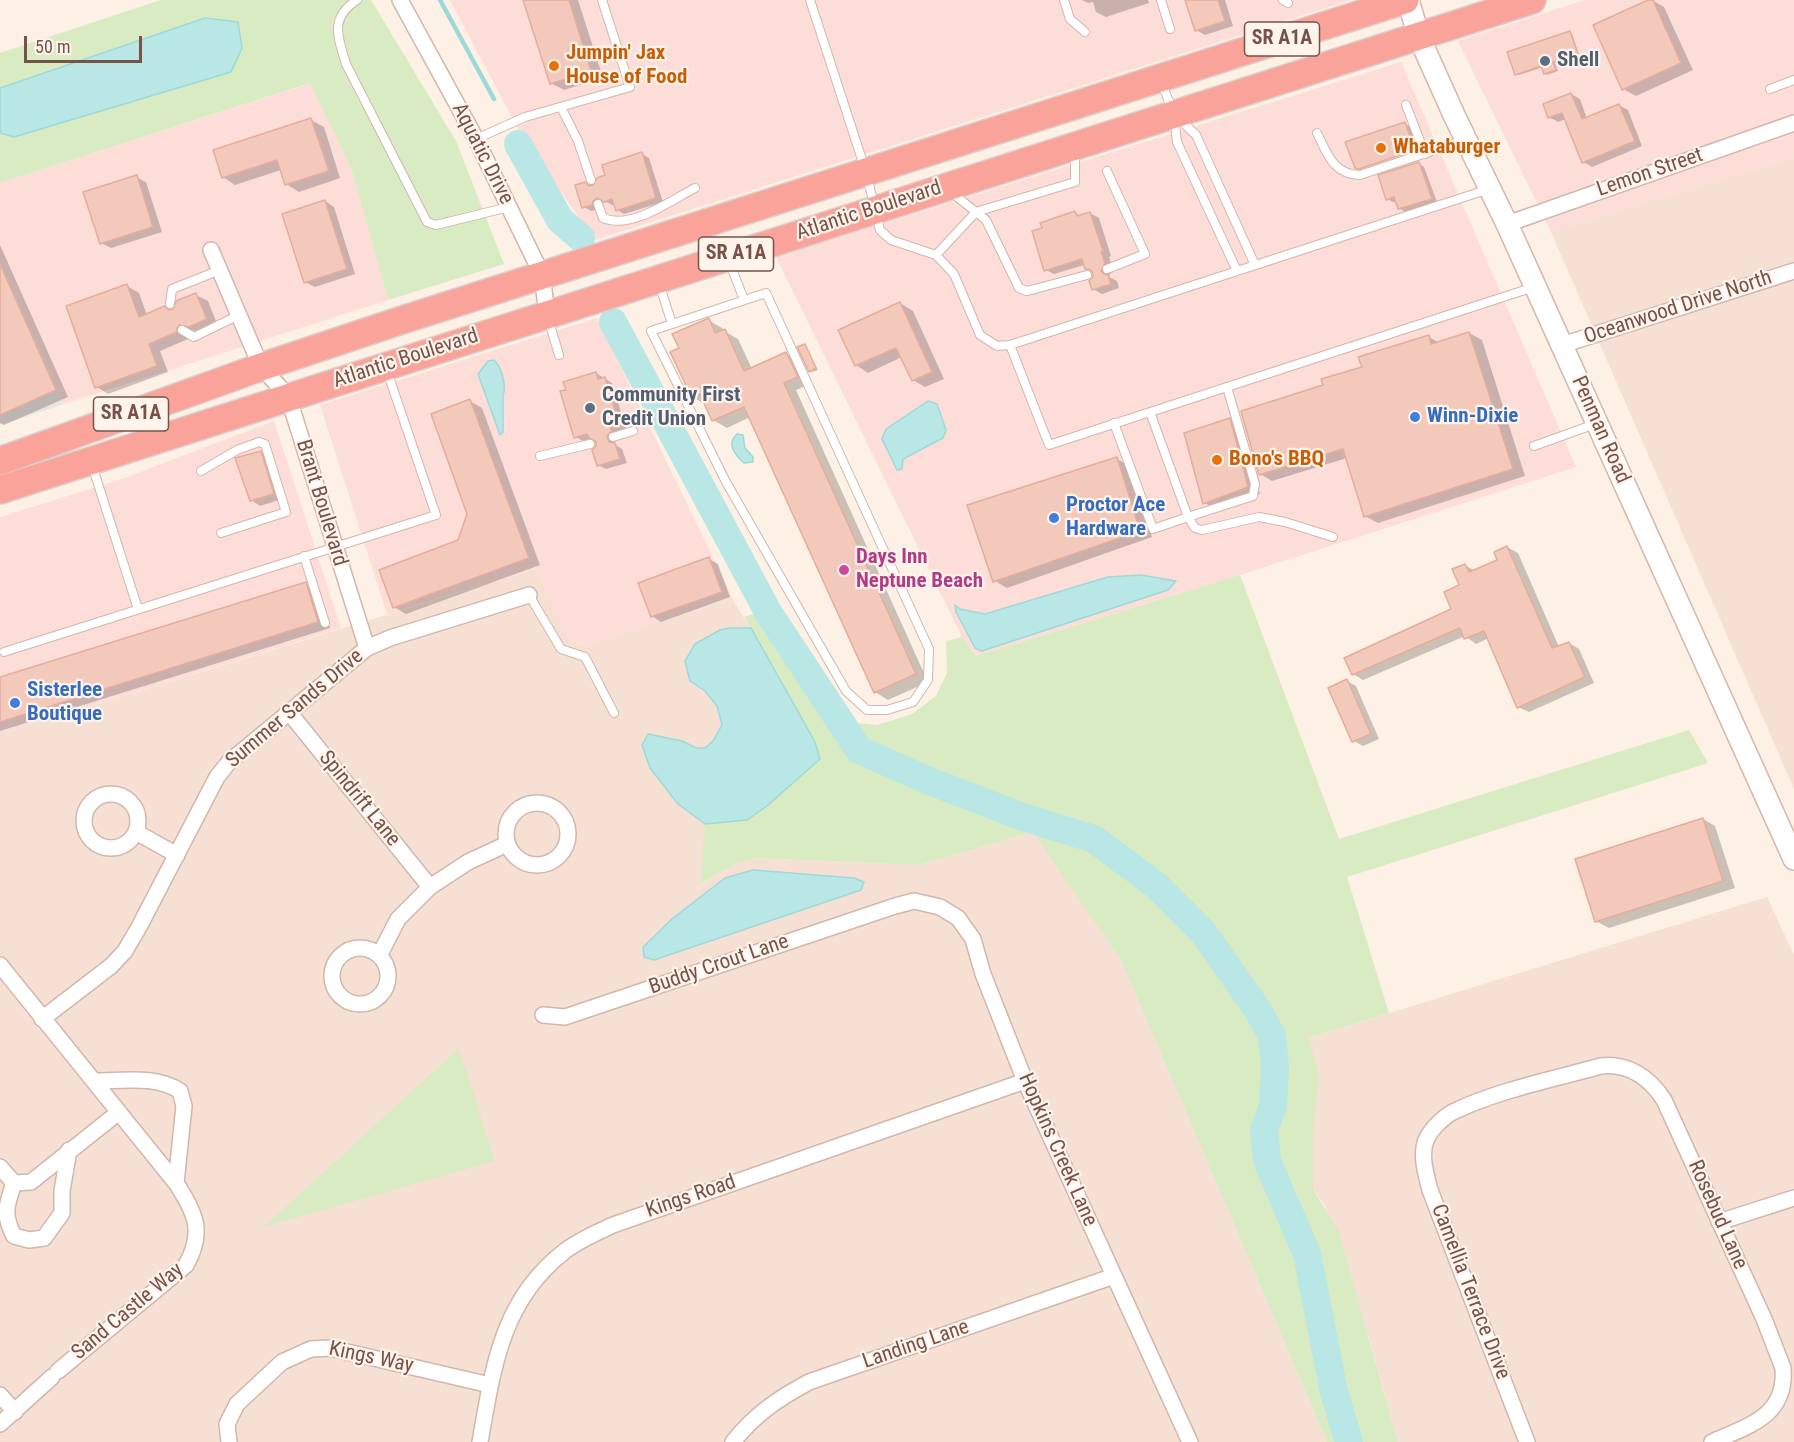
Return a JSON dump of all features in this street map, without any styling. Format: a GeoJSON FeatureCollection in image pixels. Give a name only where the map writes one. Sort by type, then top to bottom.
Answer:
{"type":"FeatureCollection","features":[{"type":"Feature","properties":{"kind":"highway","name":"Atlantic Boulevard"},"geometry":{"type":"LineString","coordinates":[[0,461],[261,367],[542,275],[1407,0]]}},
{"type":"Feature","properties":{"kind":"highway","name":"Atlantic Boulevard"},"geometry":{"type":"LineString","coordinates":[[0,490],[1532,0]]}},
{"type":"Feature","properties":{"kind":"street","name":"Aquatic Drive"},"geometry":{"type":"LineString","coordinates":[[400,0],[476,139],[542,275],[547,314]]}},
{"type":"Feature","properties":{"kind":"street","name":"Penman Road"},"geometry":{"type":"LineString","coordinates":[[1407,0],[1419,37],[1507,224],[1794,859]]}},
{"type":"Feature","properties":{"kind":"street","name":"Lemon Street"},"geometry":{"type":"LineString","coordinates":[[1507,224],[1794,123]]}},
{"type":"Feature","properties":{"kind":"street"},"geometry":{"type":"LineString","coordinates":[[211,250],[261,367]]}},
{"type":"Feature","properties":{"kind":"street","name":"Oceanwood Drive North"},"geometry":{"type":"LineString","coordinates":[[1562,345],[1794,272]]}},
{"type":"Feature","properties":{"kind":"street","name":"Brant Boulevard"},"geometry":{"type":"LineString","coordinates":[[261,367],[288,396],[367,648]]}},
{"type":"Feature","properties":{"kind":"street","name":"Summer Sands Drive"},"geometry":{"type":"LineString","coordinates":[[42,1019],[111,966],[125,951],[140,927],[217,777],[229,762],[367,648],[390,638],[529,595]]}},
{"type":"Feature","properties":{"kind":"street","name":"Spindrift Lane"},"geometry":{"type":"LineString","coordinates":[[288,711],[430,887]]}},
{"type":"Feature","properties":{"kind":"street"},"geometry":{"type":"LineString","coordinates":[[543,802],[562,813],[569,834],[562,854],[543,865],[521,861],[507,844],[507,823],[522,806],[543,802]]}},
{"type":"Feature","properties":{"kind":"street"},"geometry":{"type":"LineString","coordinates":[[136,832],[177,855]]}},
{"type":"Feature","properties":{"kind":"street"},"geometry":{"type":"LineString","coordinates":[[380,954],[398,919],[430,887],[468,862],[507,844]]}},
{"type":"Feature","properties":{"kind":"street","name":"Hopkins Creek Lane"},"geometry":{"type":"LineString","coordinates":[[895,906],[914,901],[940,907],[958,918],[973,939],[983,974],[1025,1081],[1190,1442]]}},
{"type":"Feature","properties":{"kind":"street","name":"Buddy Crout Lane"},"geometry":{"type":"LineString","coordinates":[[543,1015],[565,1017],[895,906]]}},
{"type":"Feature","properties":{"kind":"street","name":"Sand Castle Way"},"geometry":{"type":"LineString","coordinates":[[0,965],[176,1183],[188,1201],[198,1232],[193,1253],[186,1265],[55,1374],[0,1424]]}},
{"type":"Feature","properties":{"kind":"street","name":"Camellia Terrace Drive"},"geometry":{"type":"LineString","coordinates":[[1527,1442],[1430,1190],[1423,1155],[1426,1140],[1442,1119],[1453,1111],[1497,1095],[1601,1066],[1614,1065],[1629,1068]]}},
{"type":"Feature","properties":{"kind":"street","name":"Rosebud Lane"},"geometry":{"type":"LineString","coordinates":[[1629,1068],[1657,1088],[1664,1100],[1780,1357],[1784,1377],[1774,1405],[1764,1418],[1712,1442]]}},
{"type":"Feature","properties":{"kind":"street"},"geometry":{"type":"LineString","coordinates":[[95,1081],[149,1081],[170,1084],[180,1091],[184,1106],[176,1183]]}},
{"type":"Feature","properties":{"kind":"street","name":"Kings Road"},"geometry":{"type":"LineString","coordinates":[[480,1442],[501,1340],[513,1314],[531,1285],[565,1250],[584,1238],[613,1225],[1025,1081]]}},
{"type":"Feature","properties":{"kind":"street"},"geometry":{"type":"LineString","coordinates":[[14,1184],[31,1182],[119,1112]]}},
{"type":"Feature","properties":{"kind":"street"},"geometry":{"type":"LineString","coordinates":[[14,1184],[7,1204],[6,1221],[14,1236],[29,1240],[44,1238],[62,1213],[62,1191],[69,1150]]}},
{"type":"Feature","properties":{"kind":"street"},"geometry":{"type":"LineString","coordinates":[[0,1167],[14,1184]]}},
{"type":"Feature","properties":{"kind":"street"},"geometry":{"type":"LineString","coordinates":[[1719,1222],[1794,1198]]}},
{"type":"Feature","properties":{"kind":"street","name":"Landing Lane"},"geometry":{"type":"LineString","coordinates":[[734,1442],[762,1411],[809,1382],[1114,1276]]}},
{"type":"Feature","properties":{"kind":"street","name":"Kings Way"},"geometry":{"type":"LineString","coordinates":[[229,1442],[227,1424],[237,1404],[282,1362],[311,1349],[330,1348],[490,1385]]}},
{"type":"Feature","properties":{"kind":"street"},"geometry":{"type":"LineString","coordinates":[[0,1395],[15,1412]]}},
{"type":"Feature","properties":{"kind":"lane"},"geometry":{"type":"LineString","coordinates":[[357,0],[344,9],[338,26],[346,64],[427,222],[436,225],[509,207]]}},
{"type":"Feature","properties":{"kind":"lane"},"geometry":{"type":"LineString","coordinates":[[476,139],[525,117],[630,87],[602,0]]}},
{"type":"Feature","properties":{"kind":"lane"},"geometry":{"type":"LineString","coordinates":[[810,0],[866,172],[880,230],[891,240],[936,255],[954,274],[980,335],[997,346],[1010,345],[1490,188]]}},
{"type":"Feature","properties":{"kind":"lane"},"geometry":{"type":"LineString","coordinates":[[1064,0],[1070,19],[1085,32]]}},
{"type":"Feature","properties":{"kind":"lane"},"geometry":{"type":"LineString","coordinates":[[1161,0],[1170,29]]}},
{"type":"Feature","properties":{"kind":"lane"},"geometry":{"type":"LineString","coordinates":[[1160,78],[1174,114],[1177,142],[1237,271]]}},
{"type":"Feature","properties":{"kind":"lane"},"geometry":{"type":"LineString","coordinates":[[1770,89],[1794,80]]}},
{"type":"Feature","properties":{"kind":"lane"},"geometry":{"type":"LineString","coordinates":[[1406,105],[1425,154]]}},
{"type":"Feature","properties":{"kind":"lane"},"geometry":{"type":"LineString","coordinates":[[561,106],[578,141],[591,180]]}},
{"type":"Feature","properties":{"kind":"lane"},"geometry":{"type":"LineString","coordinates":[[1174,114],[1196,135],[1256,265]]}},
{"type":"Feature","properties":{"kind":"lane"},"geometry":{"type":"LineString","coordinates":[[1317,134],[1334,165],[1347,175],[1360,175],[1466,140]]}},
{"type":"Feature","properties":{"kind":"lane"},"geometry":{"type":"LineString","coordinates":[[936,255],[976,212],[1075,182],[1075,146]]}},
{"type":"Feature","properties":{"kind":"lane"},"geometry":{"type":"LineString","coordinates":[[1107,171],[1145,254],[1107,269]]}},
{"type":"Feature","properties":{"kind":"lane"},"geometry":{"type":"LineString","coordinates":[[945,187],[986,220],[1019,288],[1026,291],[1087,275]]}},
{"type":"Feature","properties":{"kind":"lane"},"geometry":{"type":"LineString","coordinates":[[598,204],[603,218],[614,223],[645,215],[695,188]]}},
{"type":"Feature","properties":{"kind":"lane"},"geometry":{"type":"LineString","coordinates":[[728,256],[744,300]]}},
{"type":"Feature","properties":{"kind":"lane"},"geometry":{"type":"LineString","coordinates":[[170,304],[172,290],[220,270]]}},
{"type":"Feature","properties":{"kind":"lane"},"geometry":{"type":"LineString","coordinates":[[657,279],[672,324]]}},
{"type":"Feature","properties":{"kind":"lane"},"geometry":{"type":"LineString","coordinates":[[1010,345],[1049,445],[1534,286]]}},
{"type":"Feature","properties":{"kind":"lane"},"geometry":{"type":"LineString","coordinates":[[766,293],[929,649],[928,680],[913,702],[887,710],[867,710],[846,691],[726,482],[651,331],[744,300],[766,293]]}},
{"type":"Feature","properties":{"kind":"lane"},"geometry":{"type":"LineString","coordinates":[[547,314],[559,355]]}},
{"type":"Feature","properties":{"kind":"lane"},"geometry":{"type":"LineString","coordinates":[[182,330],[194,337],[239,315]]}},
{"type":"Feature","properties":{"kind":"lane"},"geometry":{"type":"LineString","coordinates":[[4,652],[436,515],[385,366]]}},
{"type":"Feature","properties":{"kind":"lane"},"geometry":{"type":"LineString","coordinates":[[1114,423],[1153,529],[1253,495],[1255,492],[1255,484],[1227,387]]}},
{"type":"Feature","properties":{"kind":"lane"},"geometry":{"type":"LineString","coordinates":[[1150,412],[1188,517],[1195,528],[1198,530],[1211,529],[1259,517],[1285,522],[1333,537]]}},
{"type":"Feature","properties":{"kind":"lane"},"geometry":{"type":"LineString","coordinates":[[1534,446],[1597,423]]}},
{"type":"Feature","properties":{"kind":"lane"},"geometry":{"type":"LineString","coordinates":[[614,437],[633,431]]}},
{"type":"Feature","properties":{"kind":"lane"},"geometry":{"type":"LineString","coordinates":[[201,471],[237,450],[259,442],[265,444],[286,512],[220,533]]}},
{"type":"Feature","properties":{"kind":"lane"},"geometry":{"type":"LineString","coordinates":[[540,456],[590,444]]}},
{"type":"Feature","properties":{"kind":"lane"},"geometry":{"type":"LineString","coordinates":[[90,460],[138,609]]}},
{"type":"Feature","properties":{"kind":"lane"},"geometry":{"type":"LineString","coordinates":[[304,556],[325,623]]}},
{"type":"Feature","properties":{"kind":"lane"},"geometry":{"type":"LineString","coordinates":[[529,595],[561,649],[585,657],[614,714]]}},
{"type":"Feature","properties":{"kind":"shaded area"},"geometry":{"type":"Polygon","coordinates":[[[450,0],[1351,0],[595,240],[523,138],[450,0]]]}},
{"type":"Feature","properties":{"kind":"shaded area"},"geometry":{"type":"Polygon","coordinates":[[[1585,0],[1794,0],[1794,157],[1551,232],[1458,41],[1585,0]]]}},
{"type":"Feature","properties":{"kind":"shaded area"},"geometry":{"type":"Polygon","coordinates":[[[1401,62],[1576,467],[1240,575],[976,656],[962,637],[776,257],[1401,62]]]}},
{"type":"Feature","properties":{"kind":"shaded area"},"geometry":{"type":"Polygon","coordinates":[[[311,83],[351,168],[388,300],[64,404],[0,262],[0,183],[311,83]]]}},
{"type":"Feature","properties":{"kind":"shaded area"},"geometry":{"type":"Polygon","coordinates":[[[1794,157],[1794,789],[1551,232],[1794,157]]]}},
{"type":"Feature","properties":{"kind":"shaded area"},"geometry":{"type":"Polygon","coordinates":[[[0,262],[64,404],[0,425],[0,262]]]}},
{"type":"Feature","properties":{"kind":"shaded area"},"geometry":{"type":"Polygon","coordinates":[[[597,318],[733,599],[586,646],[569,639],[535,569],[387,614],[320,405],[597,318]]]}},
{"type":"Feature","properties":{"kind":"shaded area"},"geometry":{"type":"Polygon","coordinates":[[[274,421],[341,628],[0,734],[0,517],[119,480],[274,421]]]}},
{"type":"Feature","properties":{"kind":"shaded area"},"geometry":{"type":"Polygon","coordinates":[[[535,569],[569,639],[585,646],[733,599],[815,742],[701,884],[733,865],[754,858],[919,865],[1033,832],[1122,961],[1327,1442],[0,1442],[0,734],[535,569]]]}},
{"type":"Feature","properties":{"kind":"shaded area"},"geometry":{"type":"Polygon","coordinates":[[[1767,897],[1794,955],[1794,1442],[1398,1442],[1369,1338],[1325,1206],[1313,1189],[1308,1038],[1767,897]]]}},
{"type":"Feature","properties":{"kind":"green space"},"geometry":{"type":"Polygon","coordinates":[[[161,0],[371,0],[456,141],[504,264],[388,300],[351,168],[310,83],[0,183],[0,53],[161,0]]]}},
{"type":"Feature","properties":{"kind":"green space"},"geometry":{"type":"Polygon","coordinates":[[[1240,575],[1339,839],[1689,730],[1708,763],[1347,877],[1389,1013],[1308,1038],[1319,1072],[1313,1136],[1313,1189],[1338,1230],[1398,1442],[1327,1442],[1122,962],[1033,832],[919,865],[754,858],[733,865],[700,884],[705,824],[747,820],[815,742],[744,617],[773,607],[848,722],[877,725],[912,714],[936,696],[947,673],[946,641],[962,637],[976,656],[1240,575]]]}},
{"type":"Feature","properties":{"kind":"green space"},"geometry":{"type":"Polygon","coordinates":[[[458,1049],[495,1161],[264,1227],[458,1049]]]}},
{"type":"Feature","properties":{"kind":"water"},"geometry":{"type":"Polygon","coordinates":[[[205,18],[238,22],[242,48],[231,72],[14,137],[0,133],[0,88],[205,18]]]}},
{"type":"Feature","properties":{"kind":"water"},"geometry":{"type":"Polygon","coordinates":[[[494,360],[501,371],[504,382],[503,432],[500,435],[478,374],[488,361],[494,360]]]}},
{"type":"Feature","properties":{"kind":"water"},"geometry":{"type":"Polygon","coordinates":[[[928,401],[937,404],[946,430],[943,438],[903,459],[902,469],[897,470],[882,439],[886,429],[928,401]]]}},
{"type":"Feature","properties":{"kind":"water"},"geometry":{"type":"Polygon","coordinates":[[[737,434],[743,435],[745,448],[753,457],[753,462],[744,463],[735,453],[732,442],[737,434]]]}},
{"type":"Feature","properties":{"kind":"water"},"geometry":{"type":"Polygon","coordinates":[[[1141,575],[1176,581],[1168,590],[982,651],[975,648],[956,612],[955,605],[960,609],[985,614],[1108,577],[1141,575]]]}},
{"type":"Feature","properties":{"kind":"water"},"geometry":{"type":"Polygon","coordinates":[[[751,628],[815,742],[820,759],[767,806],[747,820],[705,824],[678,804],[650,768],[642,745],[648,734],[682,741],[696,748],[705,748],[713,741],[722,725],[717,706],[705,691],[690,681],[685,661],[695,644],[720,630],[751,628]]]}},
{"type":"Feature","properties":{"kind":"water"},"geometry":{"type":"Polygon","coordinates":[[[753,870],[854,878],[864,882],[861,890],[654,960],[644,957],[643,947],[673,918],[725,878],[753,870]]]}},
{"type":"Feature","properties":{"kind":"building"},"geometry":{"type":"Polygon","coordinates":[[[523,0],[569,0],[591,71],[550,84],[523,0]]]}},
{"type":"Feature","properties":{"kind":"building"},"geometry":{"type":"Polygon","coordinates":[[[1185,0],[1218,0],[1225,21],[1195,31],[1185,0]]]}},
{"type":"Feature","properties":{"kind":"building"},"geometry":{"type":"Polygon","coordinates":[[[1648,0],[1653,0],[1681,63],[1622,90],[1593,25],[1648,0]]]}},
{"type":"Feature","properties":{"kind":"building"},"geometry":{"type":"Polygon","coordinates":[[[1570,31],[1578,54],[1553,62],[1556,70],[1544,74],[1541,66],[1515,75],[1507,52],[1570,31]]]}},
{"type":"Feature","properties":{"kind":"building"},"geometry":{"type":"Polygon","coordinates":[[[1571,93],[1582,119],[1619,104],[1635,141],[1582,163],[1562,113],[1548,118],[1543,104],[1571,93]]]}},
{"type":"Feature","properties":{"kind":"building"},"geometry":{"type":"Polygon","coordinates":[[[311,118],[329,171],[285,185],[277,160],[222,178],[213,150],[311,118]]]}},
{"type":"Feature","properties":{"kind":"building","name":"Whataburger"},"geometry":{"type":"Polygon","coordinates":[[[1405,122],[1415,150],[1359,169],[1355,168],[1345,142],[1405,122]]]}},
{"type":"Feature","properties":{"kind":"building"},"geometry":{"type":"Polygon","coordinates":[[[642,152],[656,198],[616,211],[612,199],[604,202],[597,198],[592,205],[582,208],[575,185],[585,182],[589,186],[593,185],[597,178],[605,175],[602,165],[642,152]]]}},
{"type":"Feature","properties":{"kind":"building"},"geometry":{"type":"Polygon","coordinates":[[[1419,162],[1432,199],[1398,209],[1394,197],[1386,200],[1378,175],[1419,162]]]}},
{"type":"Feature","properties":{"kind":"building"},"geometry":{"type":"Polygon","coordinates":[[[137,175],[153,227],[100,244],[83,192],[137,175]]]}},
{"type":"Feature","properties":{"kind":"building"},"geometry":{"type":"Polygon","coordinates":[[[325,200],[347,269],[304,283],[282,214],[325,200]]]}},
{"type":"Feature","properties":{"kind":"building"},"geometry":{"type":"Polygon","coordinates":[[[1075,211],[1077,216],[1090,212],[1103,251],[1101,252],[1105,263],[1101,271],[1108,275],[1111,284],[1092,290],[1089,281],[1093,273],[1085,269],[1082,259],[1044,271],[1032,231],[1042,228],[1040,223],[1075,211]]]}},
{"type":"Feature","properties":{"kind":"building"},"geometry":{"type":"Polygon","coordinates":[[[0,264],[56,390],[0,415],[0,264]]]}},
{"type":"Feature","properties":{"kind":"building"},"geometry":{"type":"Polygon","coordinates":[[[127,284],[139,317],[165,306],[169,310],[173,309],[176,301],[196,293],[207,319],[189,327],[180,325],[177,332],[149,344],[157,366],[95,388],[66,306],[127,284]]]}},
{"type":"Feature","properties":{"kind":"building"},"geometry":{"type":"Polygon","coordinates":[[[900,302],[932,372],[912,381],[896,348],[855,366],[838,330],[900,302]]]}},
{"type":"Feature","properties":{"kind":"building","name":"Days Inn Neptune Beach"},"geometry":{"type":"Polygon","coordinates":[[[709,318],[715,333],[725,329],[744,371],[786,352],[798,377],[784,383],[916,674],[874,693],[744,407],[712,421],[700,394],[692,398],[670,352],[679,348],[672,334],[709,318]]]}},
{"type":"Feature","properties":{"kind":"building","name":"Winn-Dixie"},"geometry":{"type":"Polygon","coordinates":[[[1469,332],[1513,469],[1364,517],[1343,449],[1259,475],[1241,411],[1323,385],[1321,379],[1362,367],[1358,357],[1429,335],[1431,344],[1469,332]]]}},
{"type":"Feature","properties":{"kind":"building"},"geometry":{"type":"Polygon","coordinates":[[[805,344],[816,368],[809,372],[797,347],[805,344]]]}},
{"type":"Feature","properties":{"kind":"building","name":"Community First Credit Union"},"geometry":{"type":"Polygon","coordinates":[[[596,372],[598,379],[605,377],[619,424],[610,427],[612,431],[607,436],[609,442],[615,443],[620,459],[597,466],[592,450],[596,442],[587,434],[574,438],[560,391],[566,390],[563,382],[596,372]]]}},
{"type":"Feature","properties":{"kind":"building"},"geometry":{"type":"Polygon","coordinates":[[[470,399],[529,558],[393,608],[379,570],[458,540],[467,514],[431,414],[470,399]]]}},
{"type":"Feature","properties":{"kind":"building","name":"Bono's BBQ"},"geometry":{"type":"Polygon","coordinates":[[[1230,418],[1248,487],[1203,504],[1184,433],[1230,418]]]}},
{"type":"Feature","properties":{"kind":"building"},"geometry":{"type":"Polygon","coordinates":[[[261,451],[274,494],[250,501],[235,458],[261,451]]]}},
{"type":"Feature","properties":{"kind":"building","name":"Proctor Ace Hardware"},"geometry":{"type":"Polygon","coordinates":[[[1117,457],[1140,531],[993,582],[967,505],[1117,457]]]}},
{"type":"Feature","properties":{"kind":"building"},"geometry":{"type":"Polygon","coordinates":[[[1507,546],[1552,648],[1569,642],[1585,677],[1517,708],[1484,631],[1464,639],[1460,628],[1352,675],[1344,658],[1451,609],[1444,592],[1459,585],[1452,569],[1465,564],[1469,572],[1497,560],[1494,552],[1507,546]]]}},
{"type":"Feature","properties":{"kind":"building"},"geometry":{"type":"Polygon","coordinates":[[[709,557],[722,592],[651,617],[638,583],[709,557]]]}},
{"type":"Feature","properties":{"kind":"building"},"geometry":{"type":"Polygon","coordinates":[[[306,582],[318,622],[0,722],[0,677],[306,582]]]}},
{"type":"Feature","properties":{"kind":"building"},"geometry":{"type":"Polygon","coordinates":[[[1347,679],[1371,734],[1352,742],[1328,688],[1347,679]]]}},
{"type":"Feature","properties":{"kind":"building"},"geometry":{"type":"Polygon","coordinates":[[[1703,818],[1723,881],[1595,922],[1575,859],[1703,818]]]}},
{"type":"Feature","properties":{"kind":"waterway"},"geometry":{"type":"LineString","coordinates":[[440,0],[494,99]]}},
{"type":"Feature","properties":{"kind":"waterway"},"geometry":{"type":"LineString","coordinates":[[518,144],[560,220],[581,238]]}},
{"type":"Feature","properties":{"kind":"waterway"},"geometry":{"type":"LineString","coordinates":[[613,322],[768,612],[859,750],[927,780],[1020,816],[1094,839],[1157,886],[1203,932],[1257,1009],[1272,1036],[1275,1066],[1273,1106],[1264,1130],[1267,1161],[1307,1254],[1334,1392],[1349,1442]]}},
{"type":"Feature","properties":{"kind":"place","name":"Shell"},"geometry":{"type":"Point","coordinates":[1545,61]}},
{"type":"Feature","properties":{"kind":"place","name":"Jumpin' Jax House of Food"},"geometry":{"type":"Point","coordinates":[554,66]}},
{"type":"Feature","properties":{"kind":"place","name":"Whataburger"},"geometry":{"type":"Point","coordinates":[1381,148]}},
{"type":"Feature","properties":{"kind":"place","name":"Community First Credit Union"},"geometry":{"type":"Point","coordinates":[590,408]}},
{"type":"Feature","properties":{"kind":"place","name":"Winn-Dixie"},"geometry":{"type":"Point","coordinates":[1415,417]}},
{"type":"Feature","properties":{"kind":"place","name":"Bono's BBQ"},"geometry":{"type":"Point","coordinates":[1217,460]}},
{"type":"Feature","properties":{"kind":"place","name":"Proctor Ace Hardware"},"geometry":{"type":"Point","coordinates":[1054,518]}},
{"type":"Feature","properties":{"kind":"place","name":"Days Inn Neptune Beach"},"geometry":{"type":"Point","coordinates":[844,570]}},
{"type":"Feature","properties":{"kind":"place","name":"Sisterlee Boutique"},"geometry":{"type":"Point","coordinates":[15,703]}}]}
